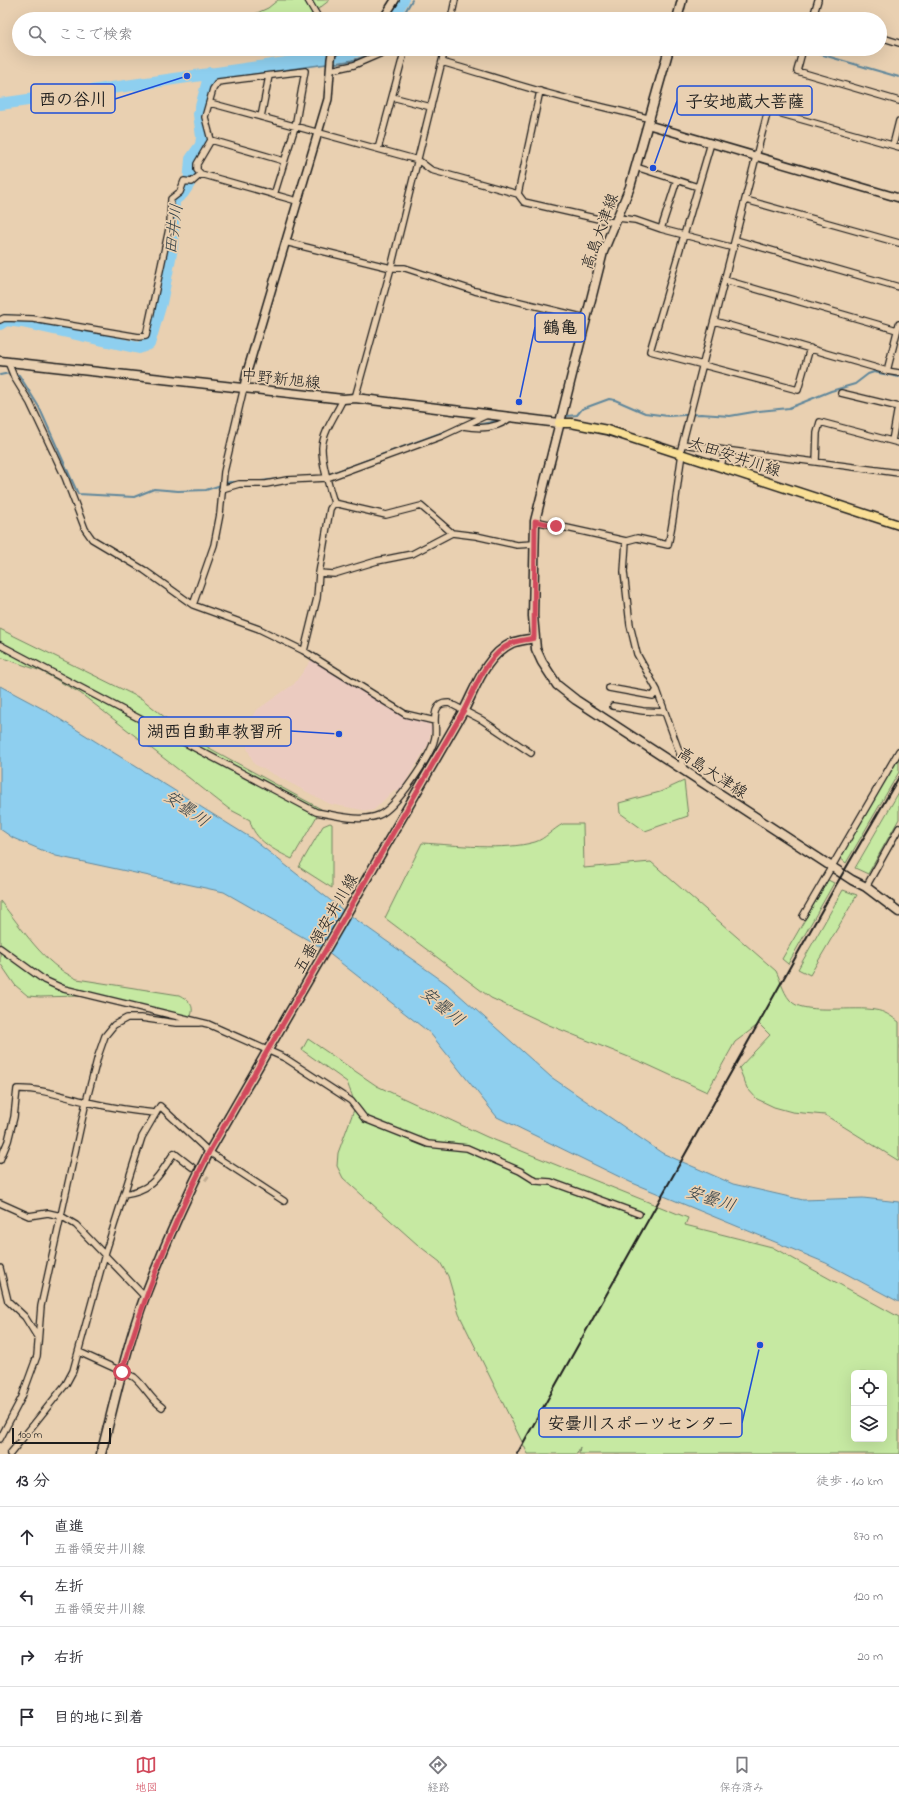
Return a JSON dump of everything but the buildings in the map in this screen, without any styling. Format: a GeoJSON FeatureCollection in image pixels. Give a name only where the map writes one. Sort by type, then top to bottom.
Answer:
{"type":"FeatureCollection","features":[{"type":"Feature","properties":{"kind":"main road"},"geometry":{"type":"LineString","coordinates":[[679,12],[682,0]]}},
{"type":"Feature","properties":{"kind":"main road","name":"高島大津線"},"geometry":{"type":"LineString","coordinates":[[559,423],[603,252],[617,220],[636,167],[650,122],[667,56]]}},
{"type":"Feature","properties":{"kind":"main road","name":"中野新旭線"},"geometry":{"type":"LineString","coordinates":[[4,362],[244,388],[355,398],[559,423]]}},
{"type":"Feature","properties":{"kind":"main road"},"geometry":{"type":"LineString","coordinates":[[534,638],[535,521],[559,423]]}},
{"type":"Feature","properties":{"kind":"main road","name":"太田安井川線"},"geometry":{"type":"LineString","coordinates":[[559,423],[571,423],[607,430],[682,453],[899,525]]}},
{"type":"Feature","properties":{"kind":"main road","name":"高島大津線"},"geometry":{"type":"LineString","coordinates":[[534,638],[542,662],[557,685],[576,700],[833,868],[866,887],[899,912]]}},
{"type":"Feature","properties":{"kind":"main road","name":"五番領安井川線"},"geometry":{"type":"LineString","coordinates":[[101,1454],[122,1372],[145,1297],[173,1225],[209,1152],[464,710],[486,668],[498,653],[513,643],[534,638]]}},
{"type":"Feature","properties":{"kind":"street"},"geometry":{"type":"LineString","coordinates":[[308,0],[315,12]]}},
{"type":"Feature","properties":{"kind":"street"},"geometry":{"type":"LineString","coordinates":[[387,12],[395,0]]}},
{"type":"Feature","properties":{"kind":"street"},"geometry":{"type":"LineString","coordinates":[[452,12],[455,0]]}},
{"type":"Feature","properties":{"kind":"street"},"geometry":{"type":"LineString","coordinates":[[815,12],[818,0]]}},
{"type":"Feature","properties":{"kind":"street"},"geometry":{"type":"LineString","coordinates":[[887,39],[899,43]]}},
{"type":"Feature","properties":{"kind":"street"},"geometry":{"type":"LineString","coordinates":[[193,606],[214,545],[220,514],[224,472],[247,372],[296,201],[328,99],[333,56]]}},
{"type":"Feature","properties":{"kind":"street"},"geometry":{"type":"LineString","coordinates":[[331,70],[354,65],[375,56]]}},
{"type":"Feature","properties":{"kind":"street"},"geometry":{"type":"LineString","coordinates":[[378,149],[403,56]]}},
{"type":"Feature","properties":{"kind":"street"},"geometry":{"type":"LineString","coordinates":[[355,398],[391,268],[443,56]]}},
{"type":"Feature","properties":{"kind":"street"},"geometry":{"type":"LineString","coordinates":[[801,56],[797,71],[899,101]]}},
{"type":"Feature","properties":{"kind":"street"},"geometry":{"type":"LineString","coordinates":[[442,62],[578,102],[620,110],[711,143],[899,198]]}},
{"type":"Feature","properties":{"kind":"street"},"geometry":{"type":"LineString","coordinates":[[274,195],[295,127],[305,71],[218,82],[213,89],[210,104],[205,117],[211,140],[197,164],[197,170],[201,174],[274,195],[296,201]]}},
{"type":"Feature","properties":{"kind":"street"},"geometry":{"type":"LineString","coordinates":[[261,117],[269,76]]}},
{"type":"Feature","properties":{"kind":"street"},"geometry":{"type":"LineString","coordinates":[[518,194],[540,91]]}},
{"type":"Feature","properties":{"kind":"street"},"geometry":{"type":"LineString","coordinates":[[392,97],[431,107]]}},
{"type":"Feature","properties":{"kind":"street"},"geometry":{"type":"LineString","coordinates":[[210,104],[418,160],[431,170],[518,194],[524,202],[617,220],[636,220],[662,229],[734,248]]}},
{"type":"Feature","properties":{"kind":"street"},"geometry":{"type":"LineString","coordinates":[[535,521],[626,541],[637,538],[668,545],[673,524],[674,502],[683,444],[768,110],[899,147]]}},
{"type":"Feature","properties":{"kind":"street"},"geometry":{"type":"LineString","coordinates":[[893,146],[899,121]]}},
{"type":"Feature","properties":{"kind":"street"},"geometry":{"type":"LineString","coordinates":[[211,140],[284,161]]}},
{"type":"Feature","properties":{"kind":"street"},"geometry":{"type":"LineString","coordinates":[[711,143],[650,351],[798,390],[810,348]]}},
{"type":"Feature","properties":{"kind":"street"},"geometry":{"type":"LineString","coordinates":[[636,167],[698,187]]}},
{"type":"Feature","properties":{"kind":"street"},"geometry":{"type":"LineString","coordinates":[[0,320],[4,318],[33,319],[139,337],[146,336],[170,224],[171,199],[180,192],[184,181],[192,182],[201,174]]}},
{"type":"Feature","properties":{"kind":"street"},"geometry":{"type":"LineString","coordinates":[[662,229],[677,180]]}},
{"type":"Feature","properties":{"kind":"street"},"geometry":{"type":"LineString","coordinates":[[746,200],[899,243]]}},
{"type":"Feature","properties":{"kind":"street"},"geometry":{"type":"LineString","coordinates":[[736,240],[899,287]]}},
{"type":"Feature","properties":{"kind":"street"},"geometry":{"type":"LineString","coordinates":[[285,242],[391,268],[405,268],[475,290],[586,318]]}},
{"type":"Feature","properties":{"kind":"street"},"geometry":{"type":"LineString","coordinates":[[725,280],[898,327],[887,371]]}},
{"type":"Feature","properties":{"kind":"street"},"geometry":{"type":"LineString","coordinates":[[714,321],[899,374]]}},
{"type":"Feature","properties":{"kind":"street"},"geometry":{"type":"LineString","coordinates":[[4,362],[37,416],[65,477],[85,529],[92,538],[144,570],[193,606],[259,629],[304,651],[405,714],[435,721]]}},
{"type":"Feature","properties":{"kind":"street"},"geometry":{"type":"LineString","coordinates":[[841,393],[898,407],[892,441]]}},
{"type":"Feature","properties":{"kind":"street"},"geometry":{"type":"LineString","coordinates":[[304,651],[313,619],[330,509],[334,503],[327,478],[322,447],[326,433],[343,398]]}},
{"type":"Feature","properties":{"kind":"street"},"geometry":{"type":"LineString","coordinates":[[222,489],[239,484],[266,484],[287,480],[327,478],[442,436],[488,414]]}},
{"type":"Feature","properties":{"kind":"street"},"geometry":{"type":"LineString","coordinates":[[463,426],[484,428],[506,422],[511,417]]}},
{"type":"Feature","properties":{"kind":"street"},"geometry":{"type":"LineString","coordinates":[[816,462],[817,433],[820,422],[899,443]]}},
{"type":"Feature","properties":{"kind":"street"},"geometry":{"type":"LineString","coordinates":[[683,444],[899,473]]}},
{"type":"Feature","properties":{"kind":"street"},"geometry":{"type":"LineString","coordinates":[[721,466],[725,450]]}},
{"type":"Feature","properties":{"kind":"street"},"geometry":{"type":"LineString","coordinates":[[334,503],[386,515],[420,506],[452,533],[517,544],[534,544]]}},
{"type":"Feature","properties":{"kind":"street"},"geometry":{"type":"LineString","coordinates":[[319,573],[334,574],[377,561],[412,554],[452,533]]}},
{"type":"Feature","properties":{"kind":"street"},"geometry":{"type":"LineString","coordinates":[[626,541],[624,572],[630,625],[637,654],[657,690],[684,770]]}},
{"type":"Feature","properties":{"kind":"street"},"geometry":{"type":"LineString","coordinates":[[0,645],[316,812],[354,818],[380,815],[391,806],[408,786],[429,752],[435,737],[435,721],[438,706],[443,703],[449,703],[482,720],[531,753]]}},
{"type":"Feature","properties":{"kind":"street"},"geometry":{"type":"LineString","coordinates":[[609,688],[653,696],[657,690]]}},
{"type":"Feature","properties":{"kind":"street"},"geometry":{"type":"LineString","coordinates":[[613,706],[643,711],[665,712]]}},
{"type":"Feature","properties":{"kind":"street"},"geometry":{"type":"LineString","coordinates":[[803,916],[833,868],[899,751]]}},
{"type":"Feature","properties":{"kind":"street"},"geometry":{"type":"LineString","coordinates":[[866,887],[899,828]]}},
{"type":"Feature","properties":{"kind":"street"},"geometry":{"type":"LineString","coordinates":[[0,948],[44,980],[64,989],[202,1022],[268,1049],[351,1101],[365,1119],[428,1144],[467,1148],[520,1170],[536,1181],[551,1182],[639,1214]]}},
{"type":"Feature","properties":{"kind":"street"},"geometry":{"type":"LineString","coordinates":[[0,1438],[22,1396],[36,1356],[41,1306],[86,1102],[100,1049],[105,1036],[114,1025],[126,1018],[141,1018],[176,1023],[202,1022]]}},
{"type":"Feature","properties":{"kind":"street"},"geometry":{"type":"LineString","coordinates":[[0,1160],[8,1141],[17,1089],[29,1088],[86,1102],[128,1110],[155,1113]]}},
{"type":"Feature","properties":{"kind":"street"},"geometry":{"type":"LineString","coordinates":[[10,1454],[66,1384],[73,1371],[105,1254],[142,1137],[160,1106],[209,1152],[284,1201]]}},
{"type":"Feature","properties":{"kind":"street"},"geometry":{"type":"LineString","coordinates":[[124,1194],[135,1192],[153,1184],[174,1153],[192,1167]]}},
{"type":"Feature","properties":{"kind":"street"},"geometry":{"type":"LineString","coordinates":[[0,1203],[29,1216],[48,1213],[61,1216],[76,1225],[145,1297]]}},
{"type":"Feature","properties":{"kind":"street"},"geometry":{"type":"LineString","coordinates":[[0,1268],[8,1301],[25,1316],[38,1338]]}},
{"type":"Feature","properties":{"kind":"street"},"geometry":{"type":"LineString","coordinates":[[79,1352],[141,1382],[155,1402],[162,1407]]}},
{"type":"Feature","properties":{"kind":"shaded area"},"geometry":{"type":"Polygon","coordinates":[[[312,659],[407,718],[428,723],[432,727],[428,745],[400,791],[394,790],[374,810],[368,811],[330,804],[254,764],[247,748],[247,730],[251,717],[258,709],[294,684],[312,659]]]}},
{"type":"Feature","properties":{"kind":"green space"},"geometry":{"type":"Polygon","coordinates":[[[278,0],[330,0],[314,12],[259,12],[268,8],[278,0]]]}},
{"type":"Feature","properties":{"kind":"green space"},"geometry":{"type":"Polygon","coordinates":[[[0,629],[142,699],[191,738],[321,809],[292,859],[272,848],[260,839],[252,827],[250,820],[229,809],[80,693],[41,671],[0,657],[0,629]]]}},
{"type":"Feature","properties":{"kind":"green space"},"geometry":{"type":"Polygon","coordinates":[[[899,756],[899,772],[846,863],[840,858],[899,756]]]}},
{"type":"Feature","properties":{"kind":"green space"},"geometry":{"type":"Polygon","coordinates":[[[684,781],[688,816],[645,831],[620,813],[619,803],[660,792],[684,781]]]}},
{"type":"Feature","properties":{"kind":"green space"},"geometry":{"type":"Polygon","coordinates":[[[899,792],[899,819],[868,874],[855,868],[899,792]]]}},
{"type":"Feature","properties":{"kind":"green space"},"geometry":{"type":"Polygon","coordinates":[[[330,823],[332,824],[332,888],[299,867],[323,826],[330,823]]]}},
{"type":"Feature","properties":{"kind":"green space"},"geometry":{"type":"Polygon","coordinates":[[[563,824],[583,824],[584,868],[651,862],[776,971],[785,992],[793,1003],[809,1008],[820,1009],[867,1009],[881,1011],[899,1022],[899,1161],[825,1115],[792,1112],[774,1107],[757,1099],[747,1088],[739,1068],[770,1035],[759,1024],[735,1042],[707,1092],[646,1064],[549,1025],[491,998],[385,918],[422,843],[479,847],[523,845],[539,841],[563,824]]]}},
{"type":"Feature","properties":{"kind":"green space"},"geometry":{"type":"Polygon","coordinates":[[[828,880],[834,883],[788,964],[782,959],[828,880]]]}},
{"type":"Feature","properties":{"kind":"green space"},"geometry":{"type":"Polygon","coordinates":[[[843,890],[857,895],[810,975],[798,969],[843,890]]]}},
{"type":"Feature","properties":{"kind":"green space"},"geometry":{"type":"Polygon","coordinates":[[[0,901],[34,945],[65,972],[77,979],[179,995],[186,999],[192,1007],[192,1014],[190,1018],[182,1020],[169,1018],[98,999],[79,996],[28,996],[15,985],[0,963],[0,901]]]}},
{"type":"Feature","properties":{"kind":"green space"},"geometry":{"type":"Polygon","coordinates":[[[308,1039],[377,1086],[487,1137],[688,1218],[685,1225],[772,1247],[899,1317],[899,1454],[579,1454],[580,1447],[577,1454],[528,1454],[459,1314],[448,1276],[440,1262],[418,1245],[343,1178],[337,1166],[338,1153],[355,1107],[347,1082],[302,1050],[308,1039]]]}},
{"type":"Feature","properties":{"kind":"water","name":"安曇川"},"geometry":{"type":"Polygon","coordinates":[[[0,686],[45,710],[251,838],[344,911],[447,984],[551,1077],[662,1153],[733,1184],[803,1200],[863,1198],[899,1202],[899,1302],[826,1263],[630,1182],[497,1117],[430,1033],[322,948],[224,892],[56,856],[13,838],[0,829],[0,686]]]}},
{"type":"Feature","properties":{"kind":"waterway","name":"田井川"},"geometry":{"type":"LineString","coordinates":[[396,12],[403,0]]}},
{"type":"Feature","properties":{"kind":"waterway"},"geometry":{"type":"LineString","coordinates":[[405,12],[412,0]]}},
{"type":"Feature","properties":{"kind":"waterway"},"geometry":{"type":"LineString","coordinates":[[0,104],[334,56]]}},
{"type":"Feature","properties":{"kind":"waterway"},"geometry":{"type":"LineString","coordinates":[[335,63],[364,56]]}},
{"type":"Feature","properties":{"kind":"waterway"},"geometry":{"type":"LineString","coordinates":[[827,56],[899,77]]}},
{"type":"Feature","properties":{"kind":"waterway"},"geometry":{"type":"LineString","coordinates":[[208,80],[325,64]]}},
{"type":"Feature","properties":{"kind":"waterway","name":"田井川"},"geometry":{"type":"LineString","coordinates":[[0,324],[6,320],[22,322],[139,348],[149,344],[161,303],[172,248],[174,200],[183,193],[189,184],[191,159],[201,145],[202,137],[199,114],[210,73]]}},
{"type":"Feature","properties":{"kind":"waterway"},"geometry":{"type":"LineString","coordinates":[[567,416],[577,415],[582,409],[609,399],[615,400],[645,413],[668,416],[701,414],[730,416],[789,408],[831,391],[855,384],[868,374],[874,372],[899,377]]}},
{"type":"Feature","properties":{"kind":"waterway"},"geometry":{"type":"LineString","coordinates":[[0,375],[10,373]]}},
{"type":"Feature","properties":{"kind":"waterway"},"geometry":{"type":"LineString","coordinates":[[15,374],[19,375],[39,407],[78,494],[134,497],[154,489],[178,491],[206,490],[230,482],[237,482]]}},
{"type":"Feature","properties":{"kind":"waterway"},"geometry":{"type":"LineString","coordinates":[[477,425],[501,420]]}},
{"type":"Feature","properties":{"kind":"waterway"},"geometry":{"type":"LineString","coordinates":[[327,475],[446,431]]}},
{"type":"Feature","properties":{"kind":"waterway"},"geometry":{"type":"LineString","coordinates":[[261,481],[286,478]]}},
{"type":"Feature","properties":{"kind":"tunnel"},"geometry":{"type":"LineString","coordinates":[[192,1167],[208,1179]]}},
{"type":"Feature","properties":{"kind":"railway"},"geometry":{"type":"LineString","coordinates":[[517,1454],[836,885],[899,777]]}},
{"type":"Feature","properties":{"kind":"place","name":"西の谷川"},"geometry":{"type":"Point","coordinates":[187,76]}},
{"type":"Feature","properties":{"kind":"place","name":"子安地蔵大菩薩"},"geometry":{"type":"Point","coordinates":[653,168]}},
{"type":"Feature","properties":{"kind":"place","name":"鶴亀"},"geometry":{"type":"Point","coordinates":[519,402]}},
{"type":"Feature","properties":{"kind":"place","name":"湖西自動車教習所"},"geometry":{"type":"Point","coordinates":[339,734]}},
{"type":"Feature","properties":{"kind":"place","name":"安曇川スポーツセンター"},"geometry":{"type":"Point","coordinates":[760,1345]}},
{"type":"Feature","properties":{"kind":"route"},"geometry":{"type":"LineString","coordinates":[[122,1372],[145,1297],[173,1225],[209,1152],[464,710],[486,668],[498,653],[513,643],[534,638],[535,521],[556,526]]}}]}
